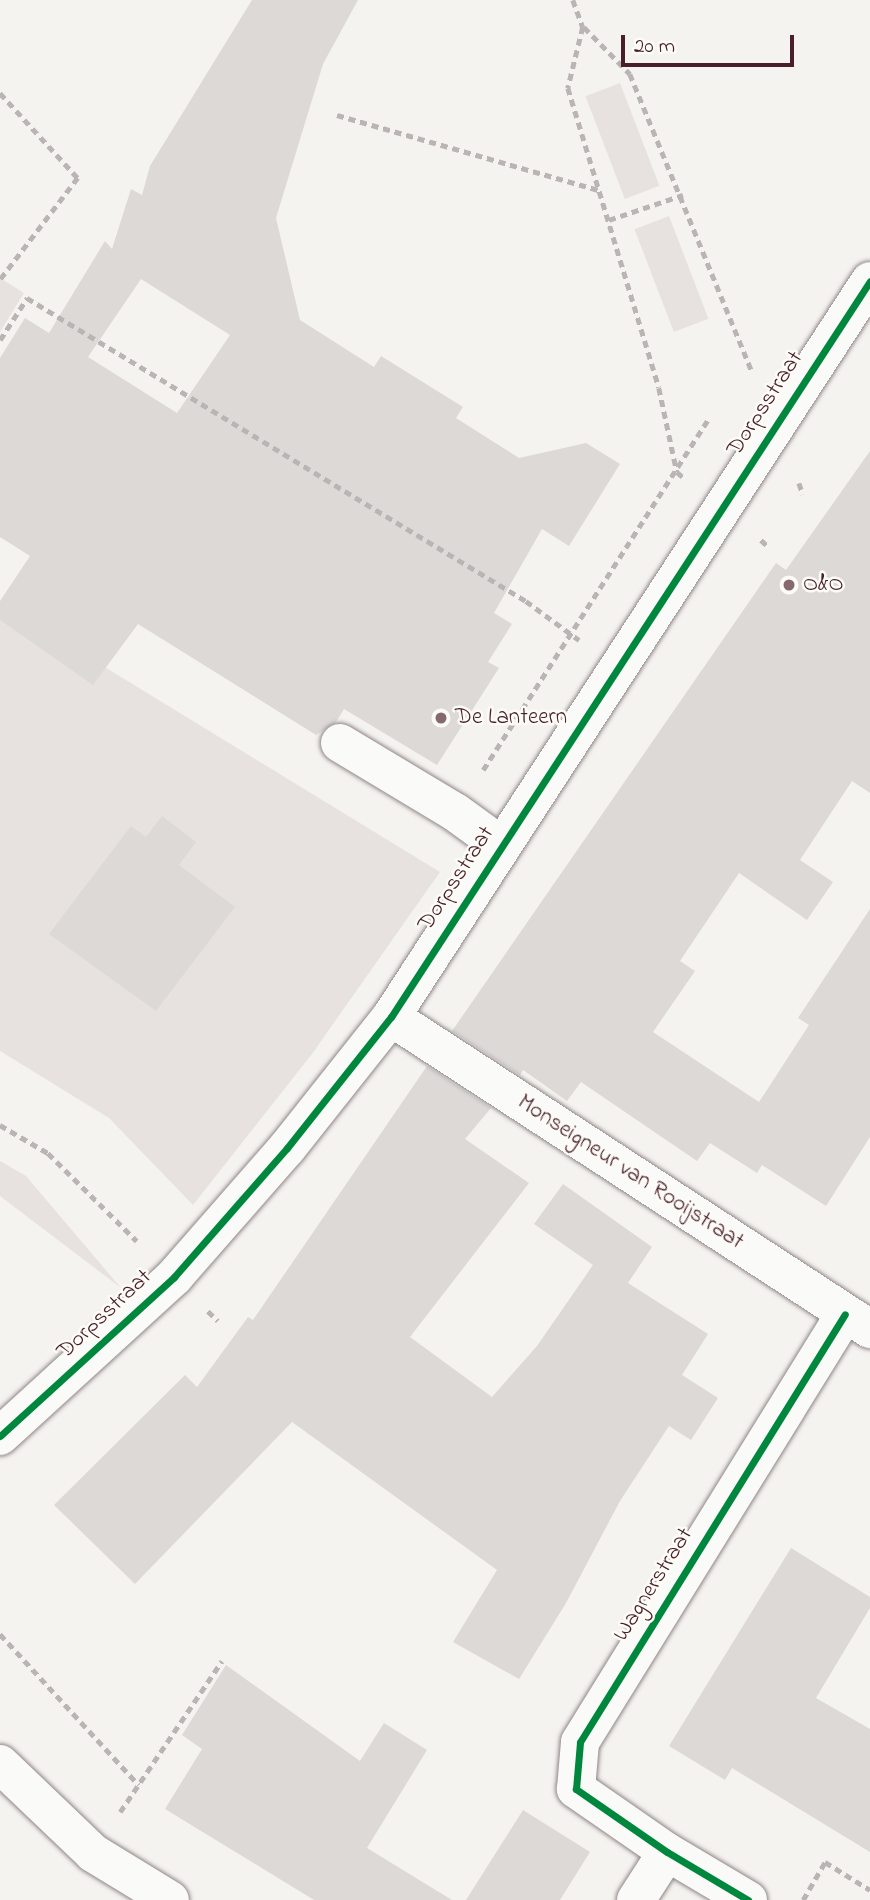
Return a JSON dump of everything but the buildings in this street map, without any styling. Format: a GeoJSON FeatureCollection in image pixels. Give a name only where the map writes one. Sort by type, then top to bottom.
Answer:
{"type":"FeatureCollection","features":[{"type":"Feature","properties":{"kind":"street","name":"Dorpsstraat"},"geometry":{"type":"LineString","coordinates":[[0,1436],[174,1277],[287,1148],[391,1017],[870,281]]}},
{"type":"Feature","properties":{"kind":"street"},"geometry":{"type":"LineString","coordinates":[[340,743],[455,812],[502,846]]}},
{"type":"Feature","properties":{"kind":"street","name":"Monseigneur van Rooijstraat"},"geometry":{"type":"LineString","coordinates":[[391,1017],[858,1321]]}},
{"type":"Feature","properties":{"kind":"street","name":"Wagnerstraat"},"geometry":{"type":"LineString","coordinates":[[667,1852],[576,1789],[580,1742],[858,1321]]}},
{"type":"Feature","properties":{"kind":"street"},"geometry":{"type":"LineString","coordinates":[[0,1764],[93,1853],[170,1900]]}},
{"type":"Feature","properties":{"kind":"street"},"geometry":{"type":"LineString","coordinates":[[636,1900],[667,1852],[748,1900]]}},
{"type":"Feature","properties":{"kind":"path"},"geometry":{"type":"LineString","coordinates":[[583,27],[568,88],[659,388],[677,472],[770,548]]}},
{"type":"Feature","properties":{"kind":"path"},"geometry":{"type":"LineString","coordinates":[[0,93],[78,178],[0,280]]}},
{"type":"Feature","properties":{"kind":"path"},"geometry":{"type":"LineString","coordinates":[[337,115],[599,190]]}},
{"type":"Feature","properties":{"kind":"path"},"geometry":{"type":"LineString","coordinates":[[609,220],[683,195]]}},
{"type":"Feature","properties":{"kind":"path"},"geometry":{"type":"LineString","coordinates":[[0,340],[27,298],[526,601],[617,668]]}},
{"type":"Feature","properties":{"kind":"path"},"geometry":{"type":"LineString","coordinates":[[455,812],[572,635],[708,420]]}},
{"type":"Feature","properties":{"kind":"path"},"geometry":{"type":"LineString","coordinates":[[0,1634],[139,1784]]}},
{"type":"Feature","properties":{"kind":"path"},"geometry":{"type":"LineString","coordinates":[[93,1853],[222,1661]]}},
{"type":"Feature","properties":{"kind":"path"},"geometry":{"type":"LineString","coordinates":[[803,1900],[825,1862],[870,1890]]}},
{"type":"Feature","properties":{"kind":"shaded area"},"geometry":{"type":"Polygon","coordinates":[[[620,83],[659,186],[625,199],[585,96],[620,83]]]}},
{"type":"Feature","properties":{"kind":"shaded area"},"geometry":{"type":"Polygon","coordinates":[[[669,216],[708,319],[674,332],[634,229],[669,216]]]}},
{"type":"Feature","properties":{"kind":"shaded area"},"geometry":{"type":"Polygon","coordinates":[[[0,278],[24,293],[0,332],[0,278]]]}},
{"type":"Feature","properties":{"kind":"shaded area"},"geometry":{"type":"Polygon","coordinates":[[[0,603],[440,872],[312,1054],[193,1205],[109,1118],[0,1051],[0,603]]]}},
{"type":"Feature","properties":{"kind":"shaded area"},"geometry":{"type":"Polygon","coordinates":[[[0,1161],[26,1176],[121,1288],[0,1196],[0,1161]]]}},
{"type":"Feature","properties":{"kind":"cycle path"},"geometry":{"type":"LineString","coordinates":[[0,1436],[174,1277],[287,1148],[391,1017],[870,281]]}},
{"type":"Feature","properties":{"kind":"cycle path"},"geometry":{"type":"LineString","coordinates":[[748,1900],[667,1852],[576,1789],[580,1742],[845,1314]]}},
{"type":"Feature","properties":{"kind":"place","name":"O&O"},"geometry":{"type":"Point","coordinates":[789,585]}},
{"type":"Feature","properties":{"kind":"place","name":"De Lanteern"},"geometry":{"type":"Point","coordinates":[441,718]}}]}
